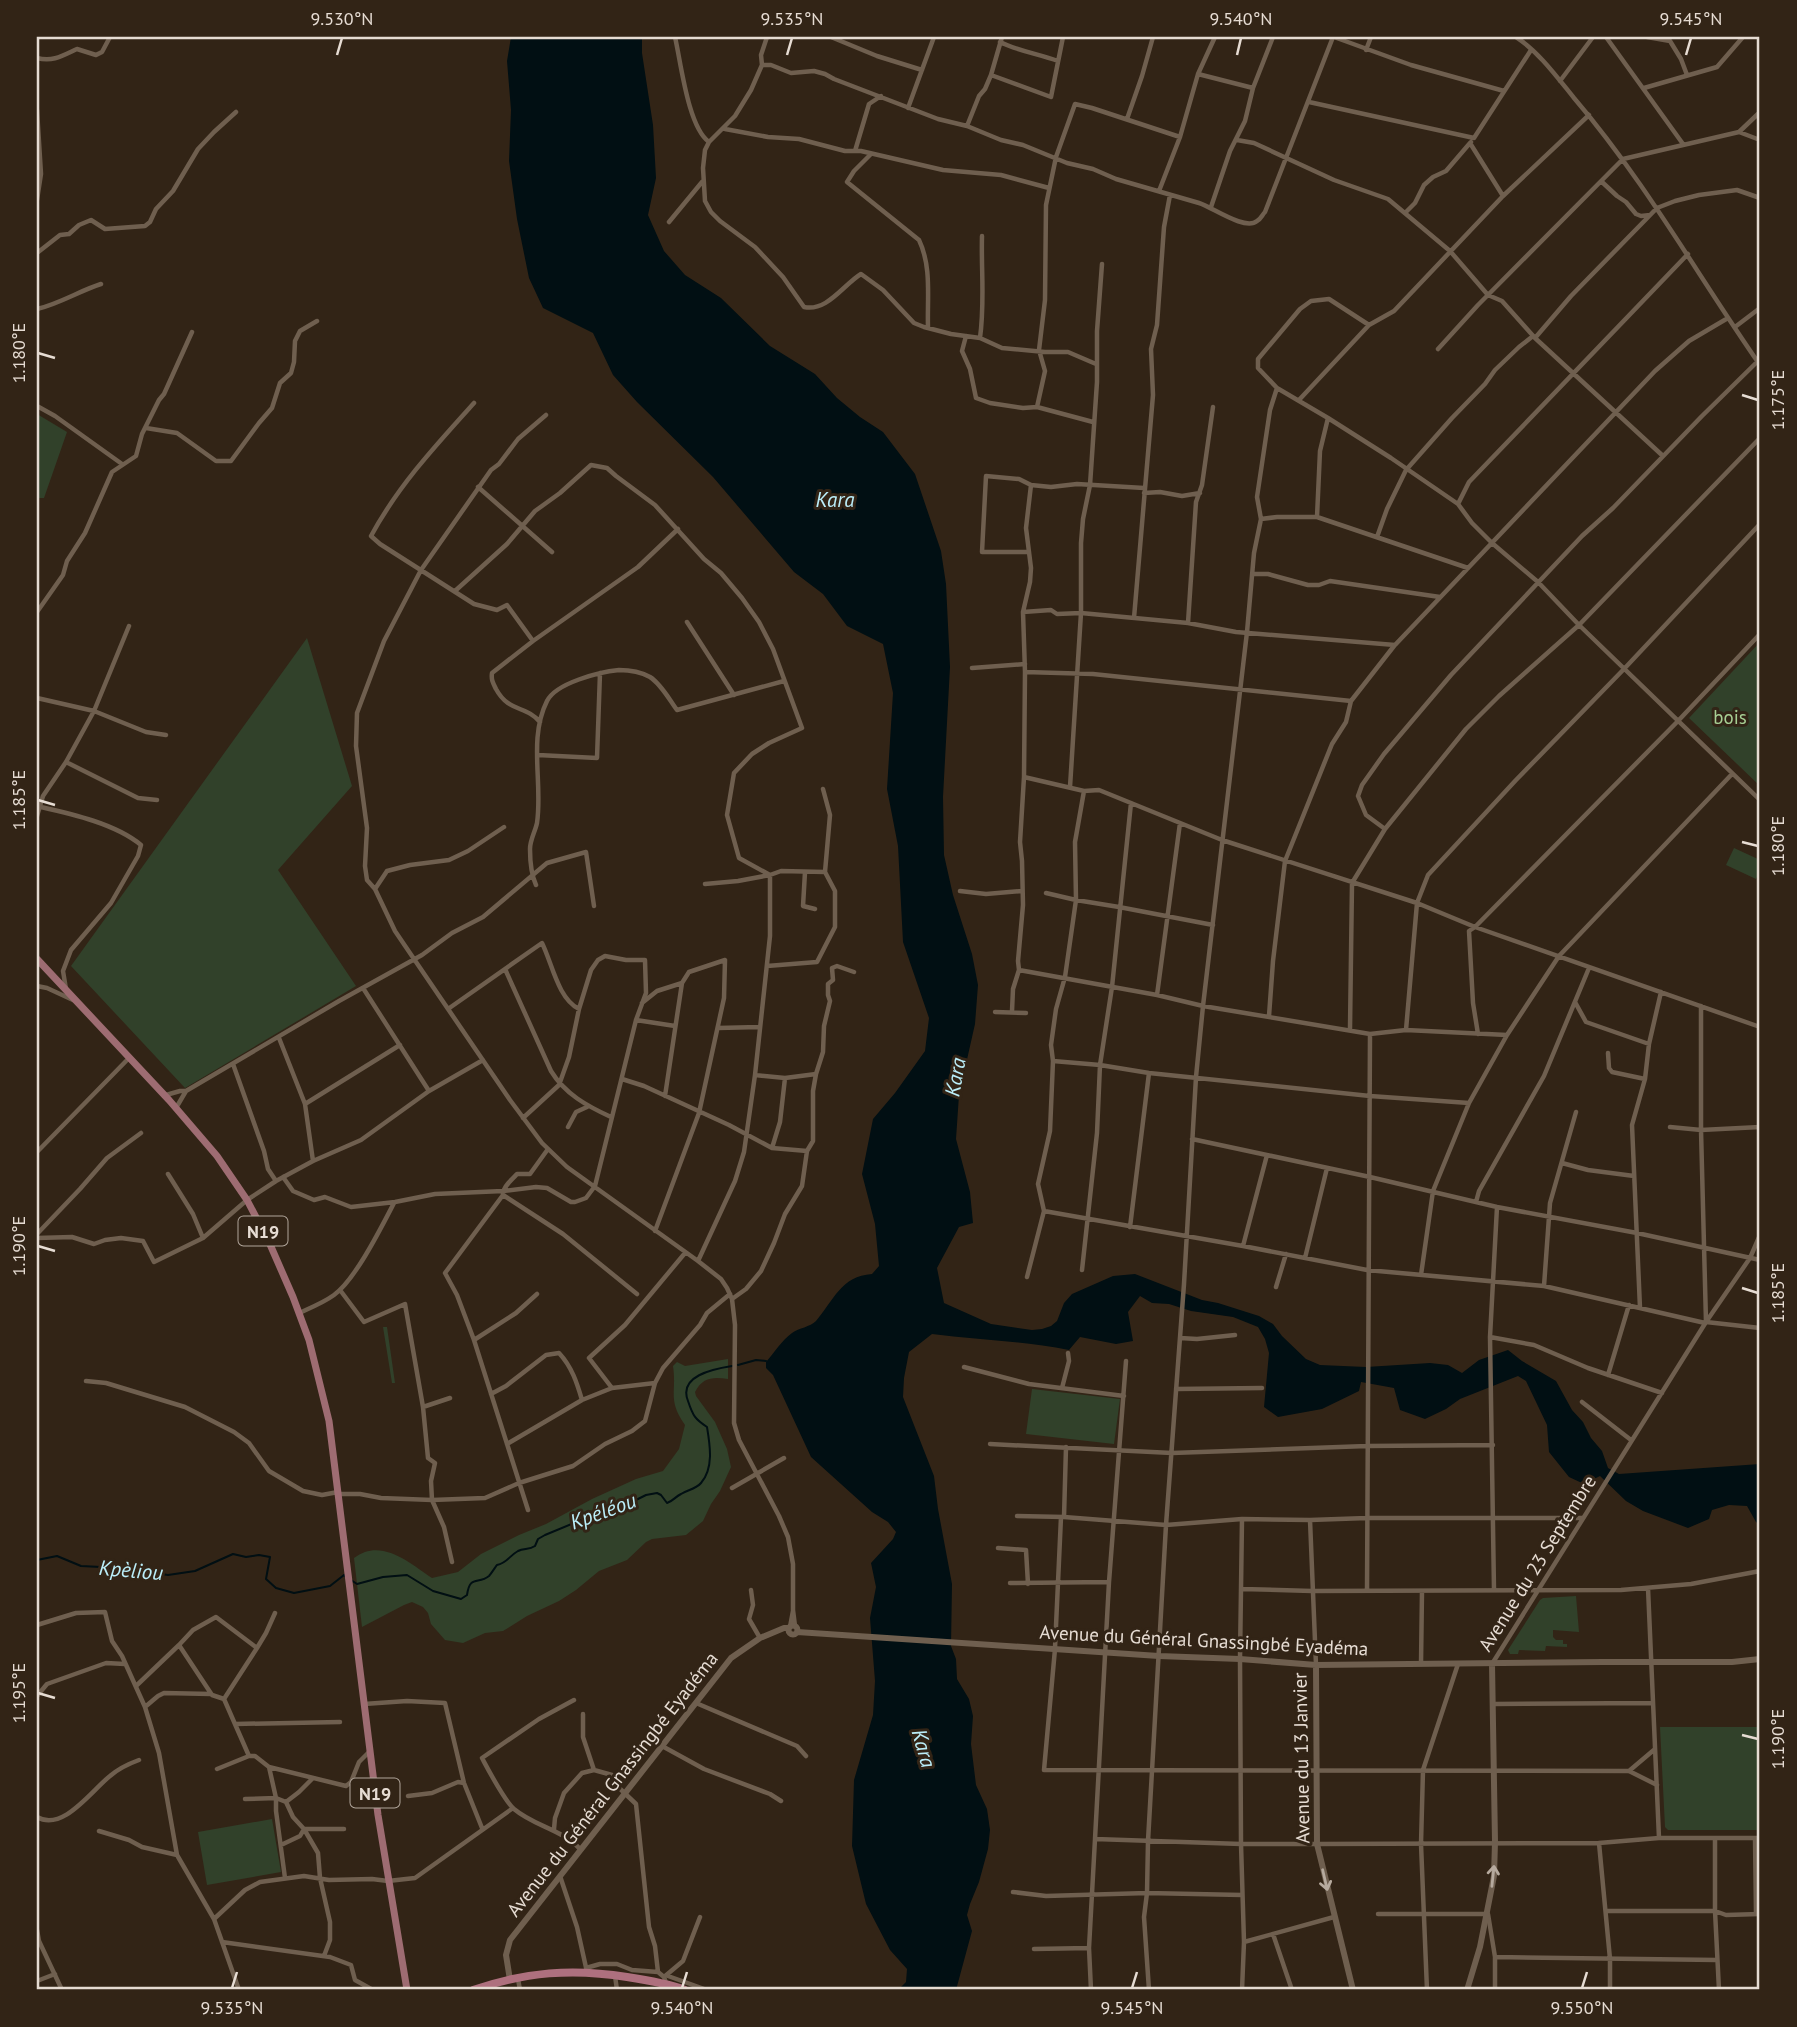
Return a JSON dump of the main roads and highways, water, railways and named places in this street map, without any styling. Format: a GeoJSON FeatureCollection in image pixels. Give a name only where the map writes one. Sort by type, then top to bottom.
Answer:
{"type":"FeatureCollection","features":[{"type":"Feature","properties":{"kind":"highway"},"geometry":{"type":"LineString","coordinates":[[473,1990],[514,1979],[587,1970],[666,1979],[685,1990]]}},
{"type":"Feature","properties":{"kind":"main road","name":"N19"},"geometry":{"type":"LineString","coordinates":[[37,959],[166,1095],[217,1156],[247,1200],[269,1242],[299,1313],[314,1357],[327,1410],[370,1751],[388,1881],[407,1990]]}},
{"type":"Feature","properties":{"kind":"main road","name":"Avenue du Général Gnassingbé Eyadéma"},"geometry":{"type":"LineString","coordinates":[[514,1979],[506,1955],[510,1940],[731,1658],[760,1638],[777,1631],[793,1629],[831,1634],[1316,1665],[1732,1662],[1760,1659]]}},
{"type":"Feature","properties":{"kind":"main road","name":"Avenue du 23 Septembre"},"geometry":{"type":"LineString","coordinates":[[1468,1990],[1488,1914],[1494,1876],[1496,1842],[1492,1664]]}},
{"type":"Feature","properties":{"kind":"main road","name":"Avenue du 13 Janvier"},"geometry":{"type":"LineString","coordinates":[[1316,1665],[1317,1844],[1353,1990]]}},
{"type":"Feature","properties":{"kind":"water","name":"Kara"},"geometry":{"type":"Polygon","coordinates":[[[511,37],[642,37],[653,125],[656,178],[648,215],[664,251],[685,275],[721,298],[770,346],[815,374],[837,398],[883,432],[915,474],[941,551],[946,584],[950,667],[943,797],[944,855],[978,985],[975,1024],[959,1095],[956,1139],[970,1192],[973,1223],[959,1227],[937,1268],[944,1303],[991,1324],[1042,1329],[1057,1321],[1064,1303],[1072,1294],[1113,1276],[1135,1274],[1202,1300],[1259,1316],[1273,1324],[1306,1359],[1320,1365],[1366,1367],[1430,1363],[1448,1365],[1462,1373],[1479,1360],[1508,1350],[1556,1381],[1572,1410],[1602,1451],[1608,1468],[1619,1474],[1760,1464],[1760,1525],[1747,1506],[1729,1505],[1712,1510],[1709,1519],[1688,1528],[1643,1511],[1626,1501],[1600,1476],[1584,1484],[1569,1477],[1549,1452],[1547,1425],[1526,1381],[1518,1376],[1460,1399],[1425,1419],[1400,1410],[1394,1388],[1361,1382],[1359,1391],[1322,1409],[1278,1417],[1264,1407],[1269,1353],[1265,1339],[1258,1327],[1233,1317],[1152,1303],[1140,1296],[1128,1312],[1133,1341],[1116,1344],[1080,1337],[1069,1350],[932,1334],[909,1352],[903,1397],[934,1476],[952,1584],[951,1646],[956,1659],[957,1679],[969,1699],[973,1716],[971,1744],[976,1785],[987,1809],[990,1830],[988,1849],[967,1915],[972,1931],[956,1990],[898,1990],[906,1982],[907,1969],[890,1950],[866,1904],[852,1846],[854,1780],[873,1715],[875,1681],[870,1618],[876,1587],[871,1563],[896,1532],[888,1522],[872,1512],[811,1457],[773,1375],[766,1368],[766,1362],[785,1339],[816,1321],[845,1284],[872,1274],[879,1266],[875,1224],[862,1174],[873,1119],[925,1051],[929,1018],[903,942],[898,846],[887,789],[893,693],[883,644],[847,626],[823,594],[794,572],[713,477],[613,375],[593,333],[543,308],[529,278],[509,161],[511,110],[507,61],[511,37]]]}},
{"type":"Feature","properties":{"kind":"waterway","name":"Kpéléou"},"geometry":{"type":"LineString","coordinates":[[738,1365],[756,1360],[766,1361]]}},
{"type":"Feature","properties":{"kind":"waterway","name":"Kpéléou"},"geometry":{"type":"LineString","coordinates":[[351,1580],[357,1584],[383,1577],[407,1575],[433,1591],[461,1599],[467,1595],[472,1582],[485,1579],[497,1565],[515,1553],[535,1546],[538,1539],[586,1518],[602,1507],[657,1493],[667,1503],[671,1501],[699,1485],[708,1470],[710,1449],[707,1427],[691,1410],[686,1392],[688,1385],[699,1375],[732,1366]]}},
{"type":"Feature","properties":{"kind":"waterway","name":"Kpèliou"},"geometry":{"type":"LineString","coordinates":[[37,1560],[57,1556],[81,1566],[121,1568],[168,1575],[195,1571],[233,1554],[246,1557],[259,1555],[270,1557],[266,1579],[276,1588],[294,1593],[330,1586],[344,1575],[346,1577]]}},
{"type":"Feature","properties":{"kind":"park label","name":"bois"},"geometry":{"type":"Point","coordinates":[1730,717]}}]}
